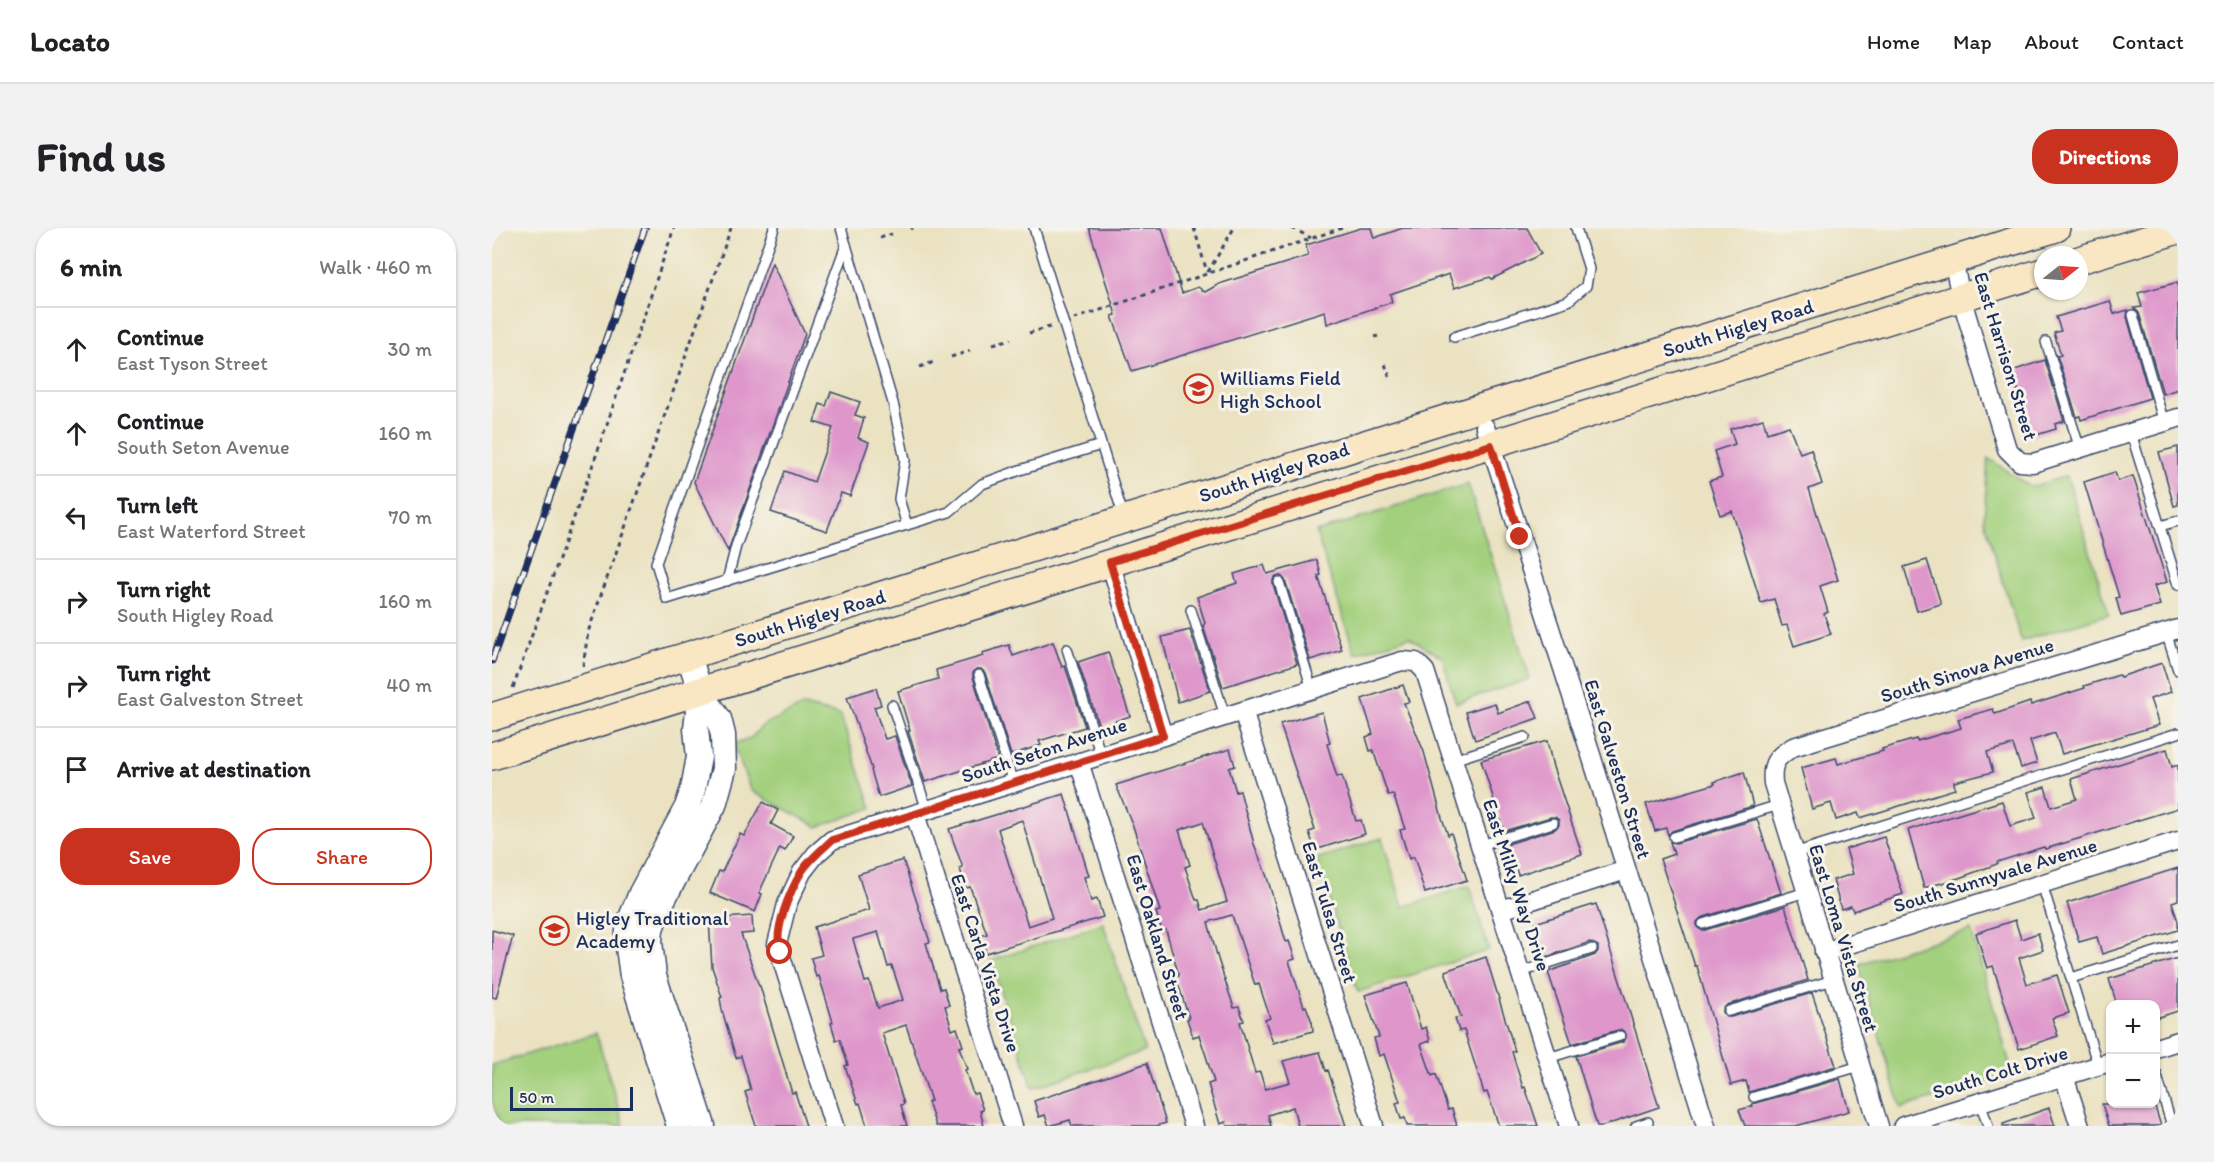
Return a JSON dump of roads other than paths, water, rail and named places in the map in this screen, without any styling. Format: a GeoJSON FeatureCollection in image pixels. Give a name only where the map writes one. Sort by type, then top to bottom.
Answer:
{"type":"FeatureCollection","features":[{"type":"Feature","properties":{"kind":"main road","name":"South Higley Road"},"geometry":{"type":"LineString","coordinates":[[492,717],[2056,228]]}},
{"type":"Feature","properties":{"kind":"main road"},"geometry":{"type":"LineString","coordinates":[[2088,257],[2178,230]]}},
{"type":"Feature","properties":{"kind":"main road","name":"South Higley Road"},"geometry":{"type":"LineString","coordinates":[[492,756],[1110,562],[1488,436],[2034,275]]}},
{"type":"Feature","properties":{"kind":"main road"},"geometry":{"type":"LineString","coordinates":[[1110,562],[1111,549],[1117,541],[1173,522],[1199,496]]}},
{"type":"Feature","properties":{"kind":"street","name":"East Harrison Street"},"geometry":{"type":"LineString","coordinates":[[1953,260],[1961,297],[2007,449],[2020,462],[2033,463],[2080,449]]}},
{"type":"Feature","properties":{"kind":"street"},"geometry":{"type":"LineString","coordinates":[[2080,449],[2171,420]]}},
{"type":"Feature","properties":{"kind":"street","name":"East Galveston Street"},"geometry":{"type":"LineString","coordinates":[[1488,436],[1706,1126]]}},
{"type":"Feature","properties":{"kind":"street"},"geometry":{"type":"LineString","coordinates":[[1110,562],[1163,736]]}},
{"type":"Feature","properties":{"kind":"street","name":"South Sinova Avenue"},"geometry":{"type":"LineString","coordinates":[[1774,762],[1779,755],[1793,747],[2172,631]]}},
{"type":"Feature","properties":{"kind":"street"},"geometry":{"type":"LineString","coordinates":[[679,1126],[650,998],[651,929],[673,878],[714,805],[724,769],[723,735],[719,719],[700,691],[689,656]]}},
{"type":"Feature","properties":{"kind":"street","name":"South Seton Avenue"},"geometry":{"type":"LineString","coordinates":[[834,1126],[777,944],[787,904],[802,872],[816,854],[832,840],[1402,661],[1416,662]]}},
{"type":"Feature","properties":{"kind":"street","name":"East Milky Way Drive"},"geometry":{"type":"LineString","coordinates":[[1416,662],[1425,670],[1569,1126]]}},
{"type":"Feature","properties":{"kind":"street","name":"East Tulsa Street"},"geometry":{"type":"LineString","coordinates":[[1243,711],[1374,1126]]}},
{"type":"Feature","properties":{"kind":"street","name":"East Oakland Street"},"geometry":{"type":"LineString","coordinates":[[1079,762],[1194,1126]]}},
{"type":"Feature","properties":{"kind":"street","name":"East Loma Vista Street"},"geometry":{"type":"LineString","coordinates":[[1774,762],[1773,783],[1779,805],[1879,1126]]}},
{"type":"Feature","properties":{"kind":"street","name":"East Carla Vista Drive"},"geometry":{"type":"LineString","coordinates":[[921,812],[1013,1126]]}},
{"type":"Feature","properties":{"kind":"street","name":"South Sunnyvale Avenue"},"geometry":{"type":"LineString","coordinates":[[1824,952],[2178,841]]}},
{"type":"Feature","properties":{"kind":"street"},"geometry":{"type":"LineString","coordinates":[[1501,910],[1626,870]]}},
{"type":"Feature","properties":{"kind":"street"},"geometry":{"type":"LineString","coordinates":[[650,998],[703,1126]]}},
{"type":"Feature","properties":{"kind":"street"},"geometry":{"type":"LineString","coordinates":[[2160,1047],[2178,1041]]}},
{"type":"Feature","properties":{"kind":"street","name":"South Colt Drive"},"geometry":{"type":"LineString","coordinates":[[1903,1126],[2104,1064]]}},
{"type":"Feature","properties":{"kind":"street"},"geometry":{"type":"LineString","coordinates":[[2064,1076],[2080,1126]]}},
{"type":"Feature","properties":{"kind":"lane"},"geometry":{"type":"LineString","coordinates":[[774,228],[656,563],[667,599],[949,512],[982,484],[1101,445]]}},
{"type":"Feature","properties":{"kind":"lane"},"geometry":{"type":"LineString","coordinates":[[842,228],[893,403],[905,460],[898,499],[908,525]]}},
{"type":"Feature","properties":{"kind":"lane"},"geometry":{"type":"LineString","coordinates":[[1034,228],[1124,519]]}},
{"type":"Feature","properties":{"kind":"lane"},"geometry":{"type":"LineString","coordinates":[[1454,337],[1568,301],[1586,286],[1589,269],[1578,229]]}},
{"type":"Feature","properties":{"kind":"lane"},"geometry":{"type":"LineString","coordinates":[[726,581],[736,546],[846,245]]}},
{"type":"Feature","properties":{"kind":"lane"},"geometry":{"type":"LineString","coordinates":[[2133,315],[2171,420]]}},
{"type":"Feature","properties":{"kind":"lane"},"geometry":{"type":"LineString","coordinates":[[2046,342],[2080,449]]}},
{"type":"Feature","properties":{"kind":"lane"},"geometry":{"type":"LineString","coordinates":[[2131,433],[2178,585]]}},
{"type":"Feature","properties":{"kind":"lane"},"geometry":{"type":"LineString","coordinates":[[2160,526],[2178,521]]}},
{"type":"Feature","properties":{"kind":"lane"},"geometry":{"type":"LineString","coordinates":[[1279,582],[1312,689]]}},
{"type":"Feature","properties":{"kind":"lane"},"geometry":{"type":"LineString","coordinates":[[1191,610],[1225,717]]}},
{"type":"Feature","properties":{"kind":"lane"},"geometry":{"type":"LineString","coordinates":[[2172,631],[2178,670]]}},
{"type":"Feature","properties":{"kind":"lane"},"geometry":{"type":"LineString","coordinates":[[1066,649],[1101,756]]}},
{"type":"Feature","properties":{"kind":"lane"},"geometry":{"type":"LineString","coordinates":[[979,675],[1013,783]]}},
{"type":"Feature","properties":{"kind":"lane"},"geometry":{"type":"LineString","coordinates":[[892,705],[921,812]]}},
{"type":"Feature","properties":{"kind":"lane"},"geometry":{"type":"LineString","coordinates":[[1794,853],[2178,733]]}},
{"type":"Feature","properties":{"kind":"lane"},"geometry":{"type":"LineString","coordinates":[[1453,760],[1525,738]]}},
{"type":"Feature","properties":{"kind":"lane"},"geometry":{"type":"LineString","coordinates":[[1674,837],[1779,805]]}},
{"type":"Feature","properties":{"kind":"lane"},"geometry":{"type":"LineString","coordinates":[[1480,845],[1553,823]]}},
{"type":"Feature","properties":{"kind":"lane"},"geometry":{"type":"LineString","coordinates":[[2042,884],[2071,978],[2104,1064]]}},
{"type":"Feature","properties":{"kind":"lane"},"geometry":{"type":"LineString","coordinates":[[1703,924],[1806,892]]}},
{"type":"Feature","properties":{"kind":"lane"},"geometry":{"type":"LineString","coordinates":[[2071,978],[2178,945]]}},
{"type":"Feature","properties":{"kind":"lane"},"geometry":{"type":"LineString","coordinates":[[1521,972],[1592,949]]}},
{"type":"Feature","properties":{"kind":"lane"},"geometry":{"type":"LineString","coordinates":[[1729,1011],[1833,980]]}},
{"type":"Feature","properties":{"kind":"lane"},"geometry":{"type":"LineString","coordinates":[[1548,1058],[1620,1036]]}},
{"type":"Feature","properties":{"kind":"lane"},"geometry":{"type":"LineString","coordinates":[[1754,1097],[1860,1066]]}},
{"type":"Feature","properties":{"kind":"lane"},"geometry":{"type":"LineString","coordinates":[[2160,1086],[2172,1126]]}},
{"type":"Feature","properties":{"kind":"lane"},"geometry":{"type":"LineString","coordinates":[[1980,1102],[1988,1126]]}},
{"type":"Feature","properties":{"kind":"lane"},"geometry":{"type":"LineString","coordinates":[[1636,1126],[1648,1122]]}},
{"type":"Feature","properties":{"kind":"railway"},"geometry":{"type":"LineString","coordinates":[[492,661],[645,228]]}},
{"type":"Feature","properties":{"kind":"place","name":"Williams Field High School"},"geometry":{"type":"Point","coordinates":[1199,389]}},
{"type":"Feature","properties":{"kind":"place","name":"Higley Traditional Academy"},"geometry":{"type":"Point","coordinates":[555,930]}}]}
